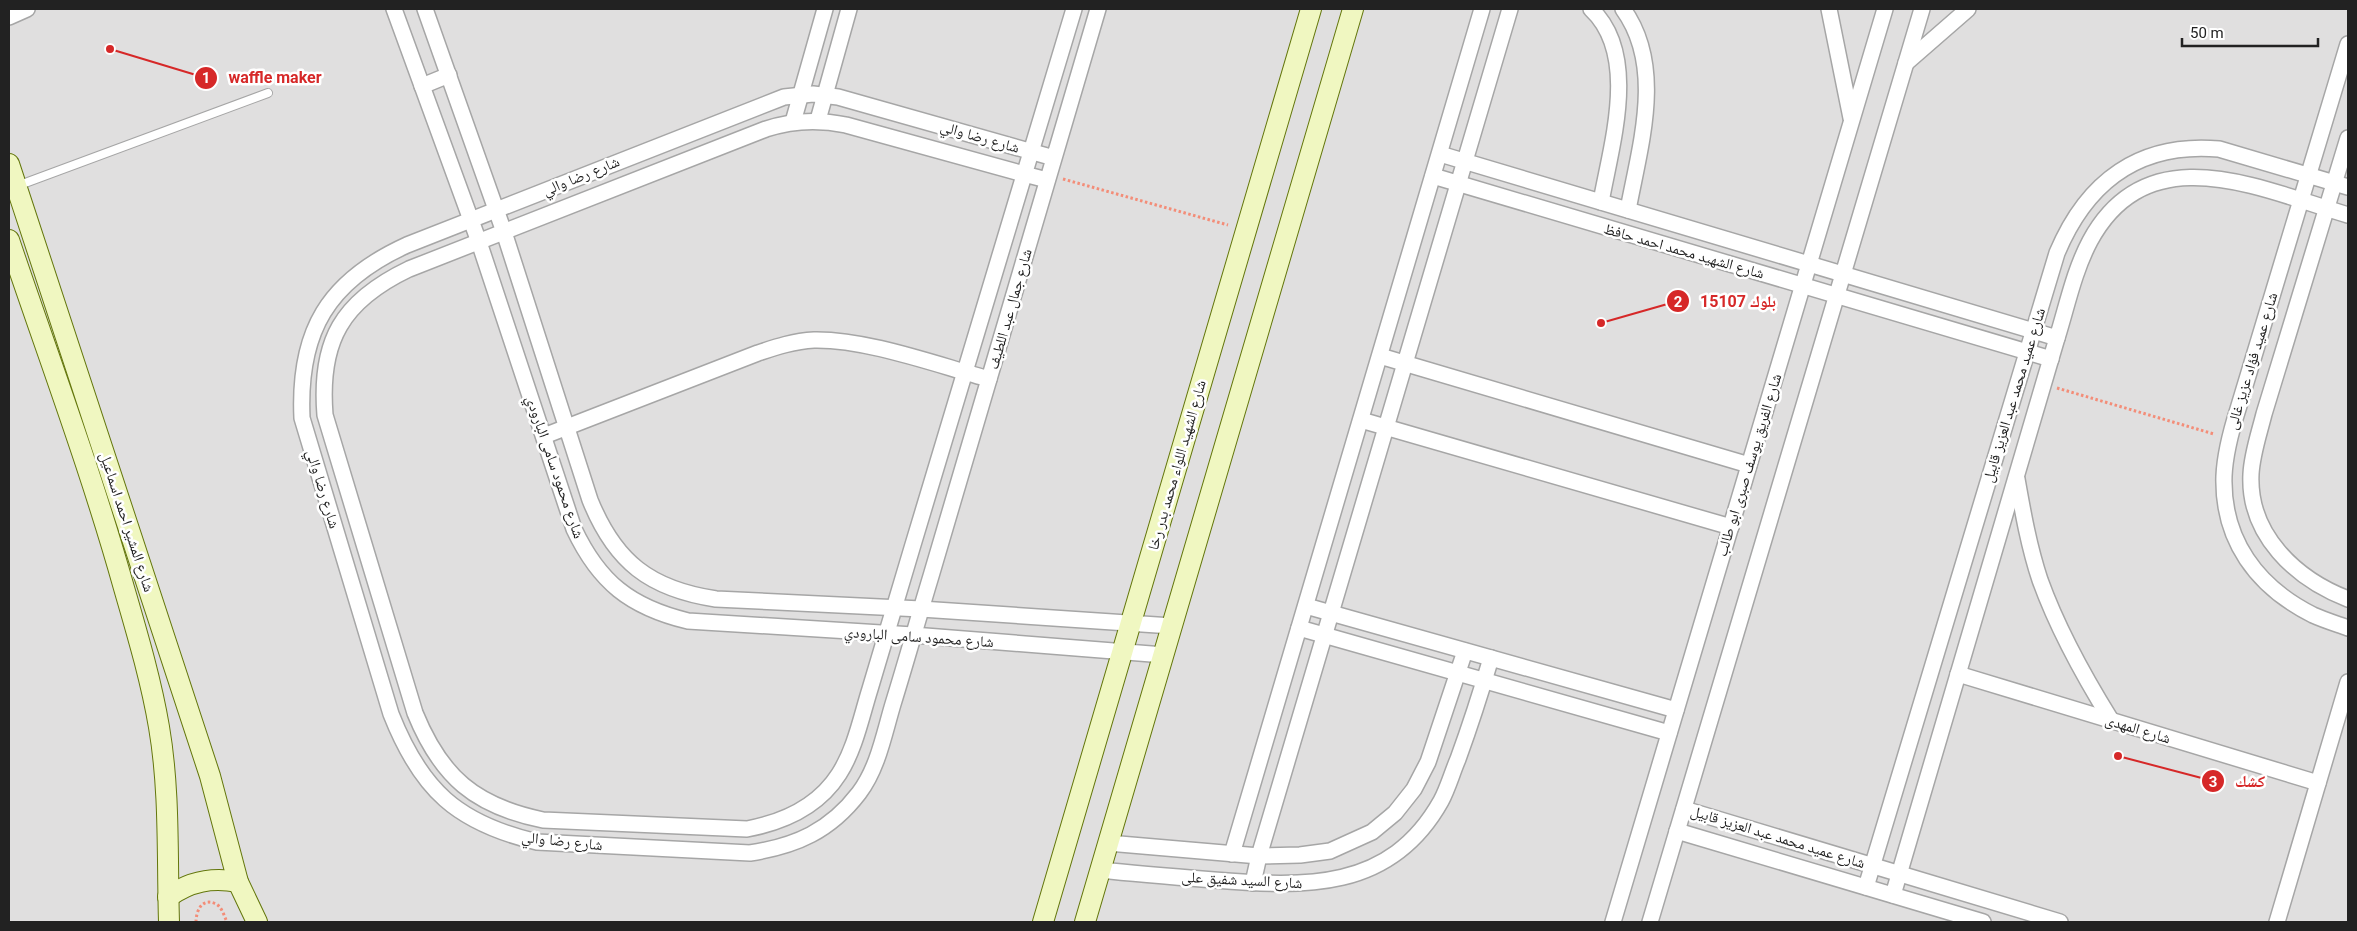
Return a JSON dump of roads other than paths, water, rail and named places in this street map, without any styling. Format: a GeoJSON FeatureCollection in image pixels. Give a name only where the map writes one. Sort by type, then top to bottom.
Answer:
{"type":"FeatureCollection","features":[{"type":"Feature","properties":{"kind":"street"},"geometry":{"type":"LineString","coordinates":[[9,17],[27,9]]}},
{"type":"Feature","properties":{"kind":"street","name":"شارع محمود سامى البارودي"},"geometry":{"type":"LineString","coordinates":[[394,9],[479,242],[574,529],[584,552],[599,573],[618,591],[639,605],[663,615],[688,621],[1164,655]]}},
{"type":"Feature","properties":{"kind":"street","name":"شارع محمود سامى البارودي"},"geometry":{"type":"LineString","coordinates":[[425,9],[504,232],[590,500],[600,526],[617,550],[637,570],[661,584],[688,595],[716,599],[921,609],[1172,626]]}},
{"type":"Feature","properties":{"kind":"street"},"geometry":{"type":"LineString","coordinates":[[793,122],[825,9]]}},
{"type":"Feature","properties":{"kind":"street"},"geometry":{"type":"LineString","coordinates":[[818,120],[849,9]]}},
{"type":"Feature","properties":{"kind":"street","name":"شارع جمال عبد اللطيف"},"geometry":{"type":"LineString","coordinates":[[894,608],[1074,9]]}},
{"type":"Feature","properties":{"kind":"street","name":"شارع جمال عبد اللطيف"},"geometry":{"type":"LineString","coordinates":[[921,609],[1098,9]]}},
{"type":"Feature","properties":{"kind":"street","name":"شارع الشهيد اللواء محمد بدر رخا"},"geometry":{"type":"LineString","coordinates":[[1043,922],[1311,9]]}},
{"type":"Feature","properties":{"kind":"street"},"geometry":{"type":"LineString","coordinates":[[1085,922],[1353,9]]}},
{"type":"Feature","properties":{"kind":"street"},"geometry":{"type":"LineString","coordinates":[[1232,854],[1482,9]]}},
{"type":"Feature","properties":{"kind":"street"},"geometry":{"type":"LineString","coordinates":[[1253,883],[1259,856],[1510,9]]}},
{"type":"Feature","properties":{"kind":"street"},"geometry":{"type":"LineString","coordinates":[[1592,9],[1610,35],[1617,59],[1620,86],[1601,202]]}},
{"type":"Feature","properties":{"kind":"street"},"geometry":{"type":"LineString","coordinates":[[1622,9],[1629,18],[1640,44],[1646,72],[1642,130],[1628,210]]}},
{"type":"Feature","properties":{"kind":"street"},"geometry":{"type":"LineString","coordinates":[[1829,9],[1852,120]]}},
{"type":"Feature","properties":{"kind":"street","name":"شارع الفريق يوسف صبرى ابو طالب"},"geometry":{"type":"LineString","coordinates":[[1613,922],[1885,9]]}},
{"type":"Feature","properties":{"kind":"street"},"geometry":{"type":"LineString","coordinates":[[1650,922],[1835,295],[1922,9]]}},
{"type":"Feature","properties":{"kind":"street"},"geometry":{"type":"LineString","coordinates":[[1904,64],[1968,9]]}},
{"type":"Feature","properties":{"kind":"street","name":"شارع عميد فؤاد عزيز غالى"},"geometry":{"type":"LineString","coordinates":[[2348,44],[2229,439],[2224,476],[2226,510],[2237,543],[2254,572],[2283,597],[2313,615],[2348,628]]}},
{"type":"Feature","properties":{"kind":"street"},"geometry":{"type":"LineString","coordinates":[[422,86],[449,75]]}},
{"type":"Feature","properties":{"kind":"street","name":"شارع رضا والي"},"geometry":{"type":"LineString","coordinates":[[921,609],[873,768],[860,791],[844,811],[824,828],[801,841],[776,849],[750,853],[537,842],[504,834],[473,820],[445,800],[422,775],[403,746],[391,714],[302,418],[301,387],[305,356],[316,326],[332,300],[353,276],[378,258],[471,219],[768,102],[800,95],[825,96],[1054,158]]}},
{"type":"Feature","properties":{"kind":"street","name":"شارع رضا والي"},"geometry":{"type":"LineString","coordinates":[[894,608],[848,759],[824,793],[790,817],[770,825],[747,829],[543,820],[514,814],[487,802],[463,786],[442,765],[426,740],[415,713],[325,415],[323,385],[328,354],[340,326],[358,302],[382,283],[479,242],[766,128],[793,122],[818,120],[846,125],[1024,174],[1048,178]]}},
{"type":"Feature","properties":{"kind":"street","name":"شارع عميد فؤاد عزيز غالى"},"geometry":{"type":"LineString","coordinates":[[2348,138],[2342,184],[2327,208],[2264,414],[2251,475],[2254,505],[2265,532],[2281,557],[2304,577],[2348,599]]}},
{"type":"Feature","properties":{"kind":"street","name":"شارع عميد محمد عبد العزيز قابيل"},"geometry":{"type":"LineString","coordinates":[[1866,887],[2027,352],[2058,253],[2076,215],[2104,184],[2138,160],[2177,149],[2198,148],[2233,153],[2342,184]]}},
{"type":"Feature","properties":{"kind":"street","name":"شارع الشهيد محمد احمد حافظ"},"geometry":{"type":"LineString","coordinates":[[1440,154],[2057,338]]}},
{"type":"Feature","properties":{"kind":"street","name":"شارع المشير احمد اسماعيل"},"geometry":{"type":"LineString","coordinates":[[9,164],[210,776],[238,882],[257,922]]}},
{"type":"Feature","properties":{"kind":"street","name":"شارع الشهيد محمد احمد حافظ"},"geometry":{"type":"LineString","coordinates":[[1433,176],[2051,359]]}},
{"type":"Feature","properties":{"kind":"street","name":"شارع عميد محمد عبد العزيز قابيل"},"geometry":{"type":"LineString","coordinates":[[1893,895],[2057,338],[2081,261],[2090,241],[2112,212],[2134,194],[2179,177],[2200,176],[2220,178],[2348,214]]}},
{"type":"Feature","properties":{"kind":"street"},"geometry":{"type":"LineString","coordinates":[[9,229],[28,222]]}},
{"type":"Feature","properties":{"kind":"street","name":"شارع المشير احمد اسماعيل"},"geometry":{"type":"LineString","coordinates":[[9,240],[97,498],[131,611],[159,726],[168,812],[169,922]]}},
{"type":"Feature","properties":{"kind":"street"},"geometry":{"type":"LineString","coordinates":[[544,436],[758,353],[784,344],[812,340],[840,341],[868,346],[989,379]]}},
{"type":"Feature","properties":{"kind":"street"},"geometry":{"type":"LineString","coordinates":[[1380,356],[1749,465]]}},
{"type":"Feature","properties":{"kind":"street"},"geometry":{"type":"LineString","coordinates":[[1361,420],[1731,527]]}},
{"type":"Feature","properties":{"kind":"street"},"geometry":{"type":"LineString","coordinates":[[2016,476],[2026,528],[2040,579],[2056,620],[2083,675],[2111,720]]}},
{"type":"Feature","properties":{"kind":"street"},"geometry":{"type":"LineString","coordinates":[[97,498],[117,491]]}},
{"type":"Feature","properties":{"kind":"street"},"geometry":{"type":"LineString","coordinates":[[1306,606],[1676,710]]}},
{"type":"Feature","properties":{"kind":"street"},"geometry":{"type":"LineString","coordinates":[[362,619],[385,612]]}},
{"type":"Feature","properties":{"kind":"street"},"geometry":{"type":"LineString","coordinates":[[1948,616],[1973,623]]}},
{"type":"Feature","properties":{"kind":"street"},"geometry":{"type":"LineString","coordinates":[[1299,628],[1670,733]]}},
{"type":"Feature","properties":{"kind":"street","name":"شارع السيد شفيق على"},"geometry":{"type":"LineString","coordinates":[[1108,843],[1259,856],[1300,856],[1330,851],[1372,832],[1395,813],[1414,789],[1428,762],[1465,651]]}},
{"type":"Feature","properties":{"kind":"street","name":"شارع السيد شفيق على"},"geometry":{"type":"LineString","coordinates":[[1100,870],[1253,883],[1316,884],[1342,879],[1366,871],[1390,858],[1410,842],[1427,822],[1441,800],[1491,658]]}},
{"type":"Feature","properties":{"kind":"street","name":"شارع المهدى"},"geometry":{"type":"LineString","coordinates":[[1958,674],[2318,783]]}},
{"type":"Feature","properties":{"kind":"street"},"geometry":{"type":"LineString","coordinates":[[2277,922],[2348,682]]}},
{"type":"Feature","properties":{"kind":"street","name":"شارع عميد محمد عبد العزيز قابيل"},"geometry":{"type":"LineString","coordinates":[[1684,809],[2060,922]]}},
{"type":"Feature","properties":{"kind":"street"},"geometry":{"type":"LineString","coordinates":[[676,826],[677,849]]}},
{"type":"Feature","properties":{"kind":"street","name":"شارع عميد محمد عبد العزيز قابيل"},"geometry":{"type":"LineString","coordinates":[[1677,831],[1983,922]]}},
{"type":"Feature","properties":{"kind":"street"},"geometry":{"type":"LineString","coordinates":[[168,897],[178,890],[201,880],[226,879],[238,882]]}},
{"type":"Feature","properties":{"kind":"street"},"geometry":{"type":"LineString","coordinates":[[1601,922],[1620,898]]}},
{"type":"Feature","properties":{"kind":"lane"},"geometry":{"type":"LineString","coordinates":[[16,186],[268,93]]}},
{"type":"Feature","properties":{"kind":"place","name":"waffle maker"},"geometry":{"type":"Point","coordinates":[110,49]}},
{"type":"Feature","properties":{"kind":"place","name":"بلوك 15107"},"geometry":{"type":"Point","coordinates":[1601,323]}},
{"type":"Feature","properties":{"kind":"place","name":"كشك"},"geometry":{"type":"Point","coordinates":[2118,756]}}]}
